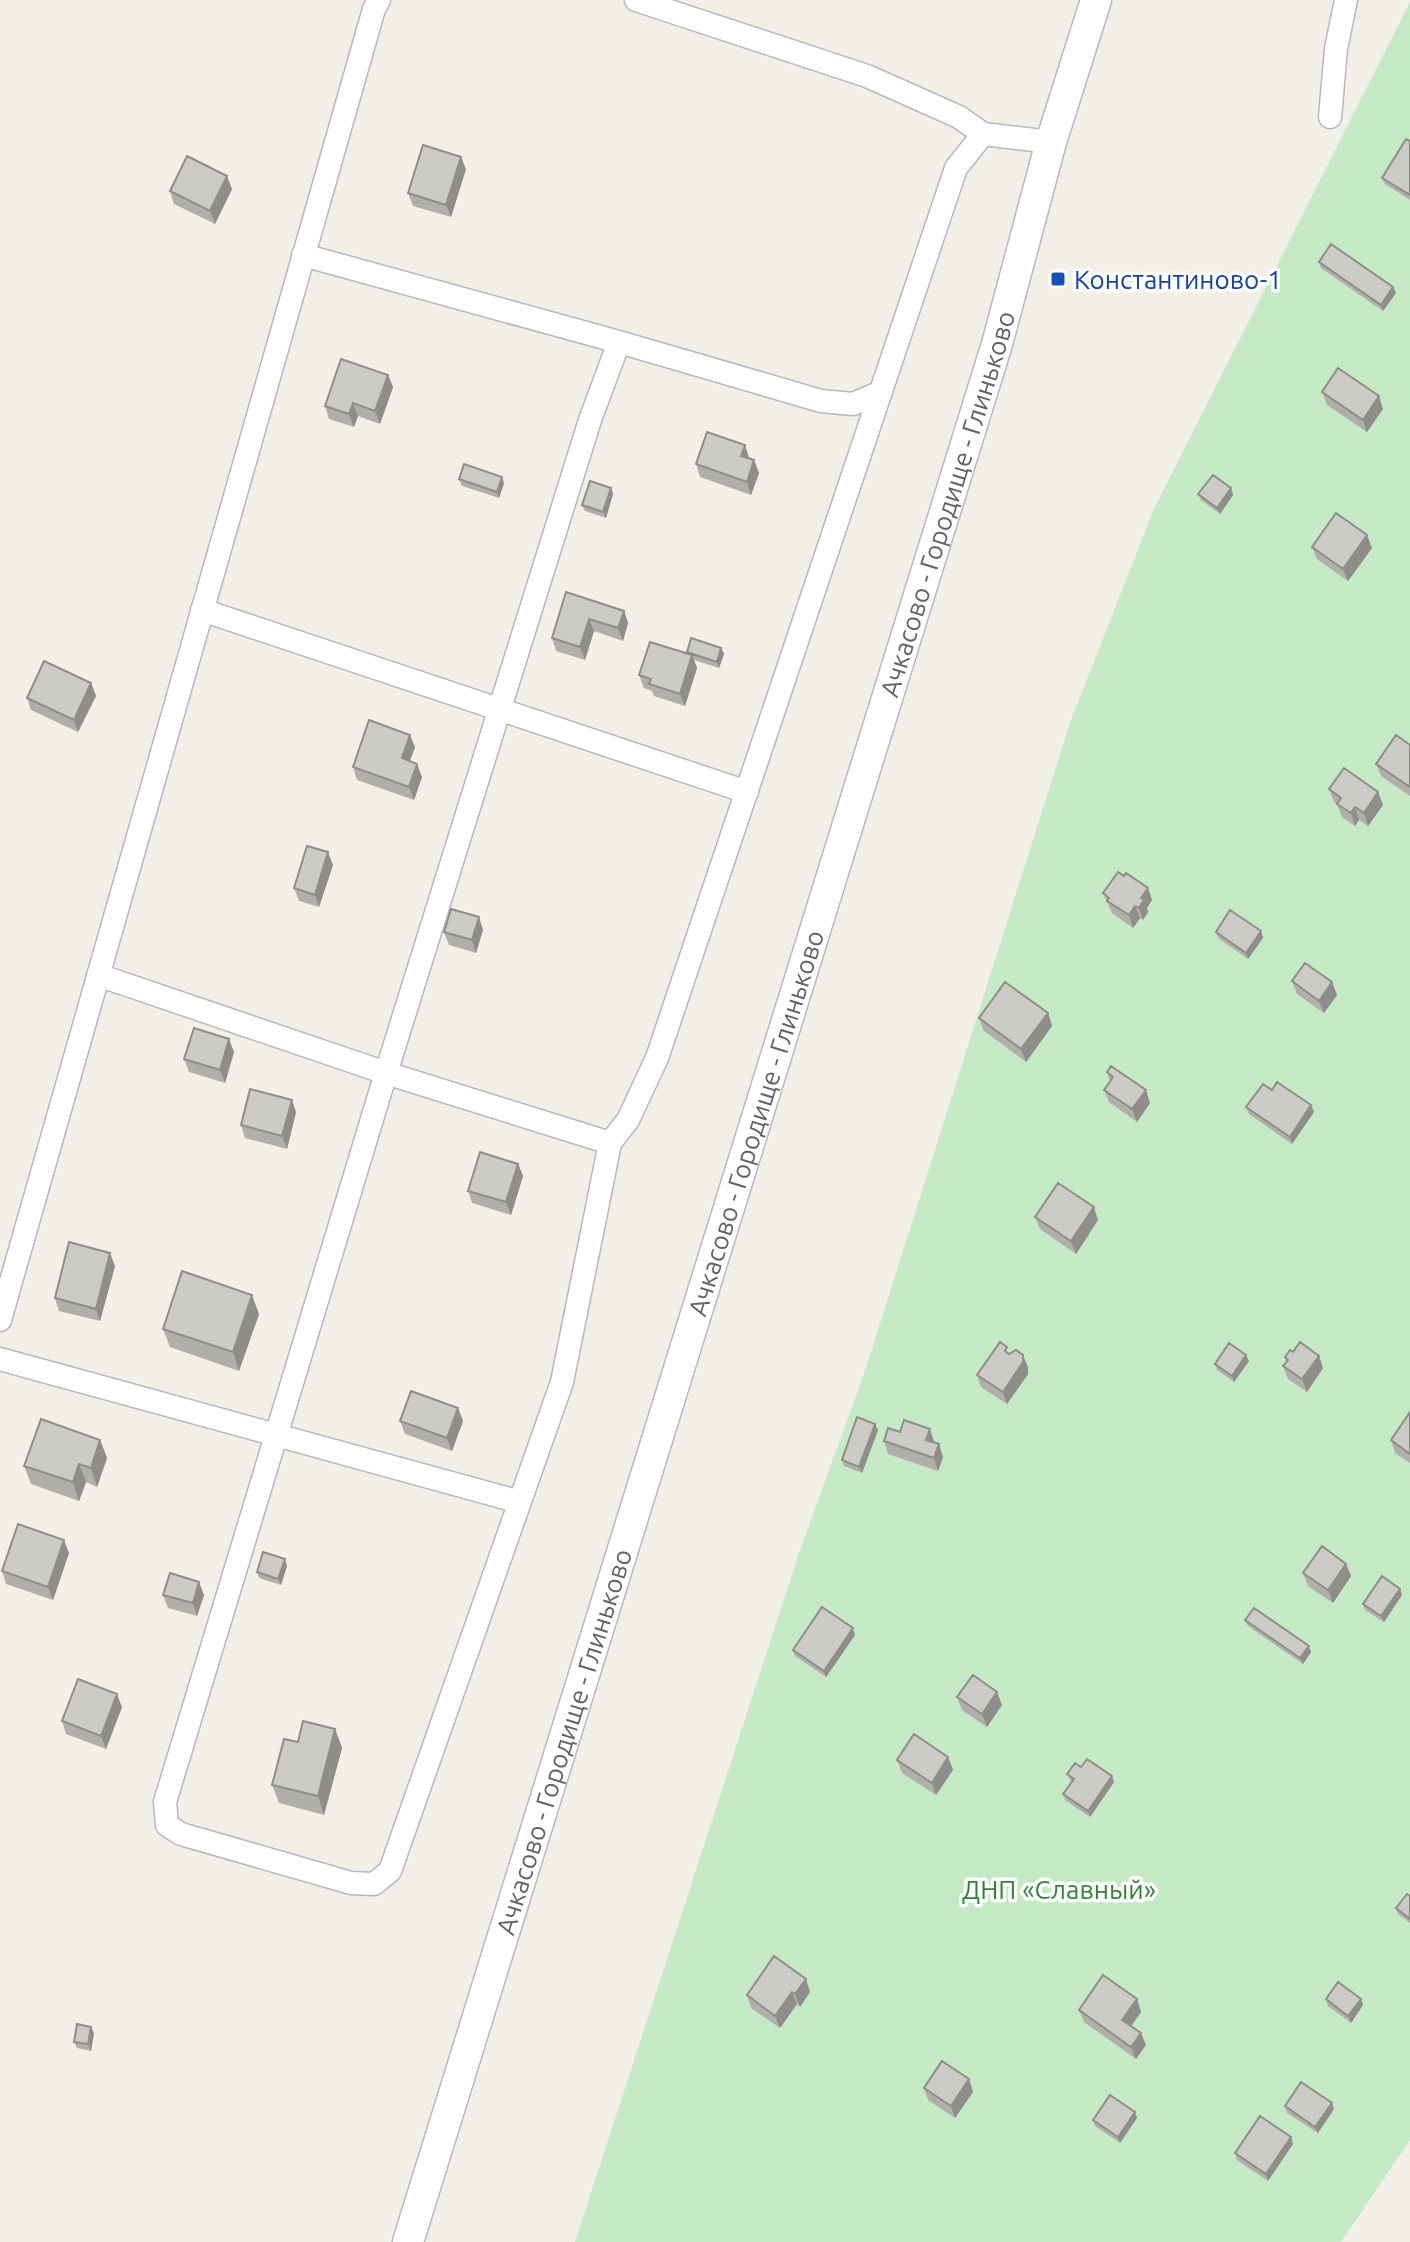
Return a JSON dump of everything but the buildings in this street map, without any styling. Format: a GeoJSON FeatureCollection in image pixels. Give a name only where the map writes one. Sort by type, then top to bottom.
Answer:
{"type":"FeatureCollection","features":[{"type":"Feature","properties":{"kind":"street"},"geometry":{"type":"LineString","coordinates":[[0,1320],[303,255],[379,0]]}},
{"type":"Feature","properties":{"kind":"street"},"geometry":{"type":"LineString","coordinates":[[636,0],[867,76],[959,117],[983,134],[1051,142]]}},
{"type":"Feature","properties":{"kind":"street","name":"Ачкасово - Городище - Глиньково"},"geometry":{"type":"LineString","coordinates":[[408,2242],[992,359],[1051,142],[1096,0]]}},
{"type":"Feature","properties":{"kind":"street"},"geometry":{"type":"LineString","coordinates":[[1330,117],[1336,49],[1346,0]]}},
{"type":"Feature","properties":{"kind":"street"},"geometry":{"type":"LineString","coordinates":[[619,342],[590,420],[386,1073],[165,1802],[167,1825],[181,1834],[351,1883],[374,1884],[390,1871],[562,1382],[610,1143],[628,1120],[657,1058],[956,168],[983,134]]}},
{"type":"Feature","properties":{"kind":"street"},"geometry":{"type":"LineString","coordinates":[[303,255],[821,401],[853,404],[881,392]]}},
{"type":"Feature","properties":{"kind":"street"},"geometry":{"type":"LineString","coordinates":[[202,610],[747,792]]}},
{"type":"Feature","properties":{"kind":"street"},"geometry":{"type":"LineString","coordinates":[[98,975],[386,1073],[610,1143]]}},
{"type":"Feature","properties":{"kind":"street"},"geometry":{"type":"LineString","coordinates":[[0,1359],[520,1502]]}},
{"type":"Feature","properties":{"kind":"green space","name":"ДНП «Славный»"},"geometry":{"type":"Polygon","coordinates":[[[1410,2],[1410,2140],[1341,2242],[575,2242],[800,1550],[865,1371],[1071,720],[1154,509],[1410,2]]]}},
{"type":"Feature","properties":{"kind":"place","name":"Константиново-1"},"geometry":{"type":"Point","coordinates":[1058,279]}}]}
